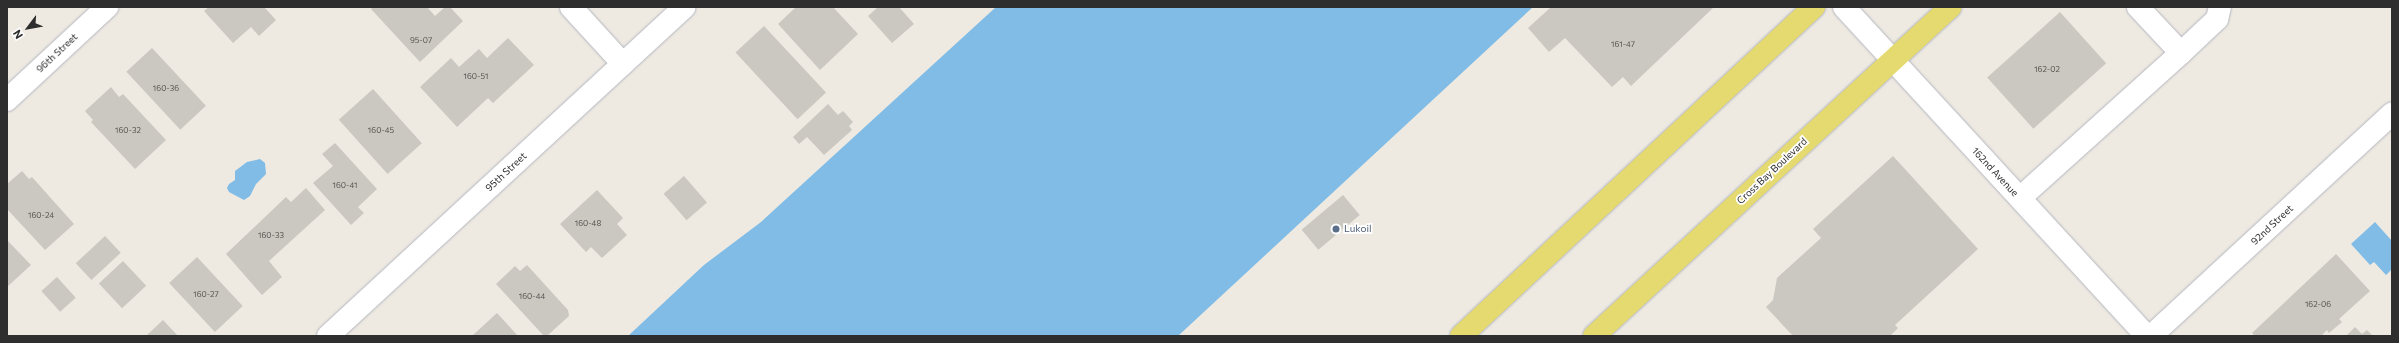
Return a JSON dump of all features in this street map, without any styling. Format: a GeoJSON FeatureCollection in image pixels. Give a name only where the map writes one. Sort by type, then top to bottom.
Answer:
{"type":"FeatureCollection","features":[{"type":"Feature","properties":{"kind":"main road"},"geometry":{"type":"LineString","coordinates":[[1461,336],[1814,7]]}},
{"type":"Feature","properties":{"kind":"main road","name":"Cross Bay Boulevard"},"geometry":{"type":"LineString","coordinates":[[1594,336],[1950,7]]}},
{"type":"Feature","properties":{"kind":"street","name":"96th Street"},"geometry":{"type":"LineString","coordinates":[[7,100],[107,7]]}},
{"type":"Feature","properties":{"kind":"street"},"geometry":{"type":"LineString","coordinates":[[571,7],[623,64]]}},
{"type":"Feature","properties":{"kind":"street","name":"95th Street"},"geometry":{"type":"LineString","coordinates":[[328,336],[684,7]]}},
{"type":"Feature","properties":{"kind":"street","name":"162nd Avenue"},"geometry":{"type":"LineString","coordinates":[[1844,7],[2147,336]]}},
{"type":"Feature","properties":{"kind":"street"},"geometry":{"type":"LineString","coordinates":[[2138,7],[2181,53]]}},
{"type":"Feature","properties":{"kind":"street"},"geometry":{"type":"LineString","coordinates":[[2020,198],[2217,19],[2220,7]]}},
{"type":"Feature","properties":{"kind":"street","name":"92nd Street"},"geometry":{"type":"LineString","coordinates":[[2151,336],[2392,114]]}},
{"type":"Feature","properties":{"kind":"water"},"geometry":{"type":"Polygon","coordinates":[[[996,7],[1533,7],[1178,336],[628,336],[704,265],[761,222],[996,7]]]}},
{"type":"Feature","properties":{"kind":"water"},"geometry":{"type":"Polygon","coordinates":[[[260,159],[265,163],[266,174],[256,184],[250,196],[244,200],[229,192],[227,188],[229,184],[235,180],[235,171],[247,162],[260,159]]]}},
{"type":"Feature","properties":{"kind":"water"},"geometry":{"type":"Polygon","coordinates":[[[2375,222],[2392,241],[2392,269],[2386,275],[2374,262],[2370,265],[2351,244],[2375,222]]]}},
{"type":"Feature","properties":{"kind":"building"},"geometry":{"type":"Polygon","coordinates":[[[209,7],[264,7],[276,20],[259,36],[251,27],[233,43],[204,11],[209,7]]]}},
{"type":"Feature","properties":{"kind":"building"},"geometry":{"type":"Polygon","coordinates":[[[373,7],[427,7],[435,16],[445,7],[450,7],[463,21],[420,62],[371,9],[373,7]]]}},
{"type":"Feature","properties":{"kind":"building"},"geometry":{"type":"Polygon","coordinates":[[[796,7],[833,7],[858,34],[820,70],[778,24],[796,7]]]}},
{"type":"Feature","properties":{"kind":"building"},"geometry":{"type":"Polygon","coordinates":[[[878,7],[899,7],[914,24],[892,43],[868,16],[878,7]]]}},
{"type":"Feature","properties":{"kind":"building"},"geometry":{"type":"Polygon","coordinates":[[[1551,7],[1714,7],[1631,86],[1623,77],[1612,87],[1565,38],[1549,52],[1528,28],[1551,7]]]}},
{"type":"Feature","properties":{"kind":"building"},"geometry":{"type":"Polygon","coordinates":[[[2060,12],[2106,63],[2033,129],[1987,78],[2060,12]]]}},
{"type":"Feature","properties":{"kind":"building"},"geometry":{"type":"Polygon","coordinates":[[[764,26],[826,93],[798,119],[735,53],[764,26]]]}},
{"type":"Feature","properties":{"kind":"building"},"geometry":{"type":"Polygon","coordinates":[[[508,38],[534,65],[493,103],[488,98],[457,127],[420,87],[451,58],[459,67],[479,49],[487,58],[508,38]]]}},
{"type":"Feature","properties":{"kind":"building"},"geometry":{"type":"Polygon","coordinates":[[[152,48],[206,106],[180,130],[126,72],[152,48]]]}},
{"type":"Feature","properties":{"kind":"building"},"geometry":{"type":"Polygon","coordinates":[[[111,87],[119,97],[123,94],[166,140],[135,169],[91,122],[93,120],[85,111],[111,87]]]}},
{"type":"Feature","properties":{"kind":"building"},"geometry":{"type":"Polygon","coordinates":[[[373,89],[422,143],[388,174],[339,120],[373,89]]]}},
{"type":"Feature","properties":{"kind":"building"},"geometry":{"type":"Polygon","coordinates":[[[828,104],[838,115],[843,111],[853,122],[849,126],[852,130],[824,155],[807,137],[799,144],[793,137],[828,104]]]}},
{"type":"Feature","properties":{"kind":"building"},"geometry":{"type":"Polygon","coordinates":[[[335,143],[377,189],[358,207],[364,213],[351,225],[313,183],[333,166],[322,154],[335,143]]]}},
{"type":"Feature","properties":{"kind":"building"},"geometry":{"type":"Polygon","coordinates":[[[1893,156],[1978,249],[1895,325],[1898,328],[1890,336],[1793,336],[1766,307],[1773,300],[1777,278],[1821,238],[1813,229],[1893,156]]]}},
{"type":"Feature","properties":{"kind":"building"},"geometry":{"type":"Polygon","coordinates":[[[22,171],[29,179],[32,177],[74,224],[45,250],[7,209],[7,184],[22,171]]]}},
{"type":"Feature","properties":{"kind":"building"},"geometry":{"type":"Polygon","coordinates":[[[684,176],[707,202],[687,220],[664,194],[684,176]]]}},
{"type":"Feature","properties":{"kind":"building"},"geometry":{"type":"Polygon","coordinates":[[[306,188],[325,210],[269,261],[282,277],[262,295],[226,254],[286,197],[291,202],[306,188]]]}},
{"type":"Feature","properties":{"kind":"building"},"geometry":{"type":"Polygon","coordinates":[[[597,190],[623,218],[617,224],[627,235],[602,258],[591,247],[586,252],[560,224],[597,190]]]}},
{"type":"Feature","properties":{"kind":"building"},"geometry":{"type":"Polygon","coordinates":[[[1343,195],[1360,215],[1318,250],[1302,230],[1343,195]]]}},
{"type":"Feature","properties":{"kind":"building"},"geometry":{"type":"Polygon","coordinates":[[[105,236],[121,253],[91,280],[76,263],[105,236]]]}},
{"type":"Feature","properties":{"kind":"building"},"geometry":{"type":"Polygon","coordinates":[[[7,240],[31,265],[7,287],[7,240]]]}},
{"type":"Feature","properties":{"kind":"building"},"geometry":{"type":"Polygon","coordinates":[[[2336,254],[2370,291],[2339,319],[2342,322],[2329,333],[2327,330],[2321,336],[2255,336],[2252,333],[2336,254]]]}},
{"type":"Feature","properties":{"kind":"building"},"geometry":{"type":"Polygon","coordinates":[[[197,257],[243,306],[215,332],[169,283],[197,257]]]}},
{"type":"Feature","properties":{"kind":"building"},"geometry":{"type":"Polygon","coordinates":[[[123,261],[146,286],[122,308],[99,284],[123,261]]]}},
{"type":"Feature","properties":{"kind":"building"},"geometry":{"type":"Polygon","coordinates":[[[527,265],[568,310],[569,316],[548,335],[543,335],[496,284],[515,266],[520,271],[527,265]]]}},
{"type":"Feature","properties":{"kind":"building"},"geometry":{"type":"Polygon","coordinates":[[[57,277],[76,298],[60,312],[41,291],[57,277]]]}},
{"type":"Feature","properties":{"kind":"building"},"geometry":{"type":"Polygon","coordinates":[[[497,313],[518,336],[472,336],[497,313]]]}},
{"type":"Feature","properties":{"kind":"building"},"geometry":{"type":"Polygon","coordinates":[[[163,320],[178,336],[146,336],[163,320]]]}},
{"type":"Feature","properties":{"kind":"building"},"geometry":{"type":"Polygon","coordinates":[[[2355,327],[2362,334],[2367,330],[2373,336],[2346,336],[2355,327]]]}},
{"type":"Feature","properties":{"kind":"place","name":"Lukoil"},"geometry":{"type":"Point","coordinates":[1336,229]}}]}
